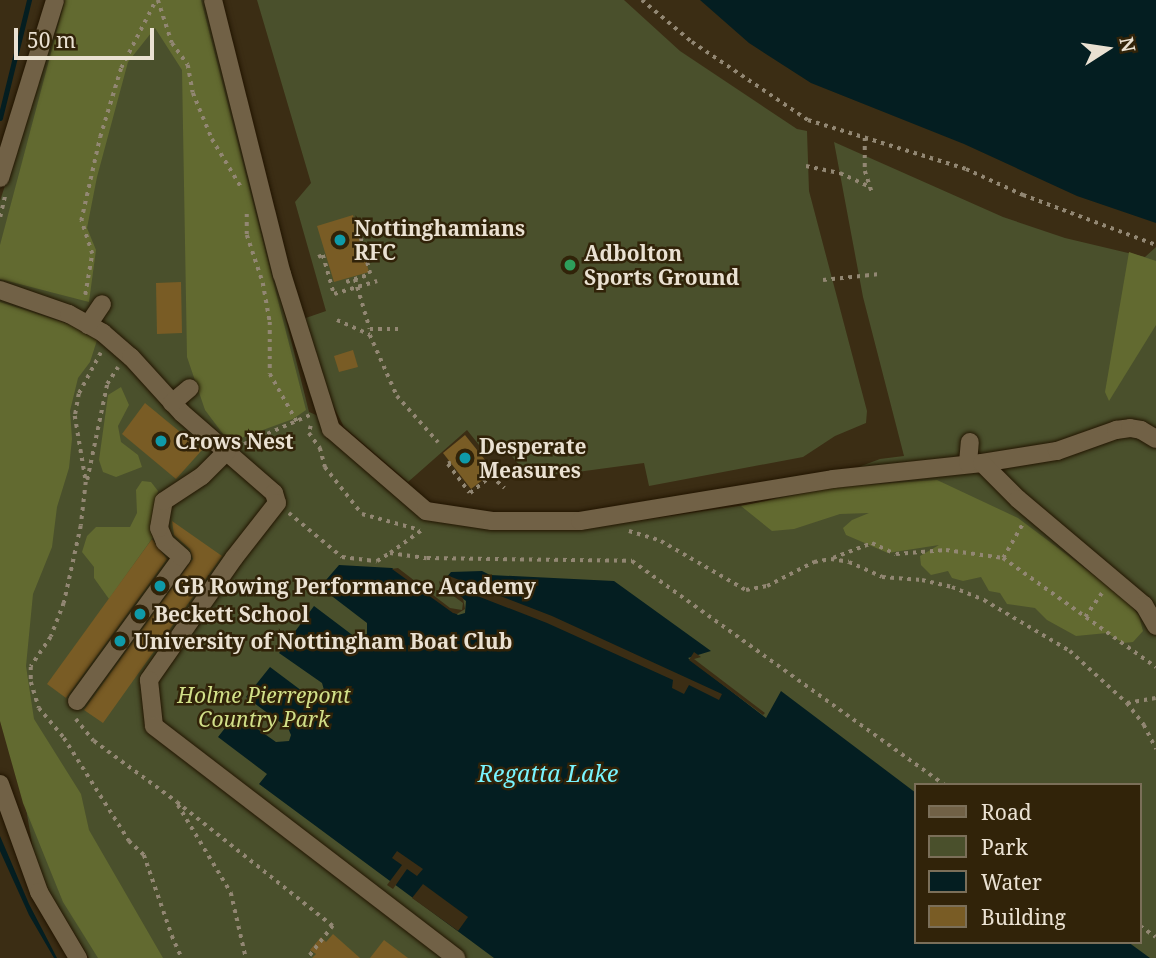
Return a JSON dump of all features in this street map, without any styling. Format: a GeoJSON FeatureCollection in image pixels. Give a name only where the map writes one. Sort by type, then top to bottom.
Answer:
{"type":"FeatureCollection","features":[{"type":"Feature","properties":{"kind":"street"},"geometry":{"type":"LineString","coordinates":[[0,178],[55,0]]}},
{"type":"Feature","properties":{"kind":"street"},"geometry":{"type":"LineString","coordinates":[[213,0],[282,274],[331,429],[426,511],[492,521],[580,521],[833,479],[1063,450],[1104,433],[1130,428],[1156,439]]}},
{"type":"Feature","properties":{"kind":"street"},"geometry":{"type":"LineString","coordinates":[[0,290],[103,332],[172,403],[274,493],[277,503],[234,558],[149,680],[154,726],[456,958]]}},
{"type":"Feature","properties":{"kind":"street"},"geometry":{"type":"LineString","coordinates":[[85,323],[102,304]]}},
{"type":"Feature","properties":{"kind":"street"},"geometry":{"type":"LineString","coordinates":[[172,403],[190,387]]}},
{"type":"Feature","properties":{"kind":"street"},"geometry":{"type":"LineString","coordinates":[[970,442],[975,463],[1144,604],[1156,626]]}},
{"type":"Feature","properties":{"kind":"street"},"geometry":{"type":"LineString","coordinates":[[78,701],[182,556],[166,542],[159,528],[164,501],[202,476],[227,451]]}},
{"type":"Feature","properties":{"kind":"street"},"geometry":{"type":"LineString","coordinates":[[0,784],[39,892],[78,958]]}},
{"type":"Feature","properties":{"kind":"path"},"geometry":{"type":"LineString","coordinates":[[157,0],[172,43],[188,65],[193,93],[212,139],[243,190]]}},
{"type":"Feature","properties":{"kind":"path"},"geometry":{"type":"LineString","coordinates":[[85,323],[92,254],[82,221],[100,137],[121,68],[157,0]]}},
{"type":"Feature","properties":{"kind":"path"},"geometry":{"type":"LineString","coordinates":[[642,0],[692,42],[808,120],[967,169],[1023,195],[1156,245]]}},
{"type":"Feature","properties":{"kind":"path"},"geometry":{"type":"LineString","coordinates":[[865,138],[865,170],[873,193]]}},
{"type":"Feature","properties":{"kind":"path"},"geometry":{"type":"LineString","coordinates":[[806,166],[840,173],[870,187]]}},
{"type":"Feature","properties":{"kind":"path"},"geometry":{"type":"LineString","coordinates":[[246,208],[247,235],[263,284],[270,322],[270,374],[297,422]]}},
{"type":"Feature","properties":{"kind":"path"},"geometry":{"type":"LineString","coordinates":[[346,282],[370,274],[356,221]]}},
{"type":"Feature","properties":{"kind":"path"},"geometry":{"type":"LineString","coordinates":[[322,255],[334,294],[377,281]]}},
{"type":"Feature","properties":{"kind":"path"},"geometry":{"type":"LineString","coordinates":[[823,280],[880,274]]}},
{"type":"Feature","properties":{"kind":"path"},"geometry":{"type":"LineString","coordinates":[[355,279],[370,332],[397,396],[438,442]]}},
{"type":"Feature","properties":{"kind":"path"},"geometry":{"type":"LineString","coordinates":[[337,320],[370,332],[398,330]]}},
{"type":"Feature","properties":{"kind":"path"},"geometry":{"type":"LineString","coordinates":[[86,482],[107,384],[127,354]]}},
{"type":"Feature","properties":{"kind":"path"},"geometry":{"type":"LineString","coordinates":[[227,451],[315,413],[309,433],[336,483],[362,514],[421,530],[377,561],[342,557],[277,503]]}},
{"type":"Feature","properties":{"kind":"path"},"geometry":{"type":"LineString","coordinates":[[451,463],[448,464],[470,493],[491,475],[505,488]]}},
{"type":"Feature","properties":{"kind":"path"},"geometry":{"type":"LineString","coordinates":[[1003,558],[1031,510]]}},
{"type":"Feature","properties":{"kind":"path"},"geometry":{"type":"LineString","coordinates":[[623,530],[662,541],[746,590],[767,586],[814,562],[831,559],[872,543],[896,554],[947,550],[1003,558],[1156,667]]}},
{"type":"Feature","properties":{"kind":"path"},"geometry":{"type":"LineString","coordinates":[[390,553],[427,558],[632,561],[942,783]]}},
{"type":"Feature","properties":{"kind":"path"},"geometry":{"type":"LineString","coordinates":[[831,559],[849,562],[882,577],[922,580],[952,587],[984,600],[1070,651],[1127,703],[1144,725],[1156,749]]}},
{"type":"Feature","properties":{"kind":"path"},"geometry":{"type":"LineString","coordinates":[[1085,617],[1112,580]]}},
{"type":"Feature","properties":{"kind":"path"},"geometry":{"type":"LineString","coordinates":[[1127,703],[1156,698]]}},
{"type":"Feature","properties":{"kind":"path"},"geometry":{"type":"LineString","coordinates":[[78,701],[72,706],[76,722],[94,741],[177,802],[333,926],[320,947],[308,958]]}},
{"type":"Feature","properties":{"kind":"path"},"geometry":{"type":"LineString","coordinates":[[177,802],[231,892],[246,958]]}},
{"type":"Feature","properties":{"kind":"green space","name":"Holme Pierrepont Country Park"},"geometry":{"type":"Polygon","coordinates":[[[64,0],[206,0],[309,412],[323,418],[431,520],[484,528],[602,526],[765,502],[880,459],[904,456],[863,297],[834,142],[1003,217],[1065,238],[1145,257],[1156,247],[1156,958],[89,958],[37,872],[0,659],[0,201],[64,0]]]}},
{"type":"Feature","properties":{"kind":"green space"},"geometry":{"type":"Polygon","coordinates":[[[65,0],[201,0],[306,410],[293,419],[241,438],[223,434],[205,410],[187,357],[182,70],[155,28],[128,62],[97,177],[87,228],[96,250],[89,302],[0,279],[0,245],[65,0]]]}},
{"type":"Feature","properties":{"kind":"green space","name":"Adbolton Sports Ground"},"geometry":{"type":"Polygon","coordinates":[[[257,0],[624,0],[680,51],[797,129],[807,131],[809,191],[867,411],[866,423],[835,436],[803,457],[649,486],[644,463],[540,477],[526,473],[503,446],[487,455],[467,430],[408,482],[344,427],[314,368],[300,320],[326,311],[295,202],[311,183],[257,0]]]}},
{"type":"Feature","properties":{"kind":"green space"},"geometry":{"type":"Polygon","coordinates":[[[1129,252],[1156,261],[1156,325],[1109,401],[1105,392],[1129,252]]]}},
{"type":"Feature","properties":{"kind":"green space"},"geometry":{"type":"Polygon","coordinates":[[[0,302],[99,334],[90,362],[78,378],[70,411],[72,439],[69,468],[57,507],[52,547],[33,594],[26,666],[34,719],[81,794],[89,830],[163,958],[98,958],[63,902],[23,803],[0,721],[0,302]]]}},
{"type":"Feature","properties":{"kind":"green space"},"geometry":{"type":"Polygon","coordinates":[[[121,387],[129,405],[118,426],[121,442],[138,455],[142,467],[116,477],[103,472],[99,460],[108,395],[121,387]]]}},
{"type":"Feature","properties":{"kind":"green space"},"geometry":{"type":"Polygon","coordinates":[[[937,480],[1018,518],[1127,600],[1139,616],[1143,631],[1133,642],[1123,643],[1107,633],[1076,636],[1047,620],[1035,608],[1007,604],[1000,593],[989,591],[981,577],[963,581],[952,578],[948,571],[931,575],[921,565],[920,556],[939,545],[888,553],[846,535],[843,528],[852,520],[869,513],[840,514],[794,529],[772,531],[741,506],[834,487],[937,480]]]}},
{"type":"Feature","properties":{"kind":"green space"},"geometry":{"type":"Polygon","coordinates":[[[142,481],[151,482],[158,491],[153,512],[156,533],[109,599],[94,578],[94,567],[82,552],[87,536],[96,527],[130,527],[137,513],[136,490],[142,481]]]}},
{"type":"Feature","properties":{"kind":"water"},"geometry":{"type":"Polygon","coordinates":[[[700,0],[1156,0],[1156,223],[1077,196],[964,144],[811,83],[749,43],[700,0]]]}},
{"type":"Feature","properties":{"kind":"water","name":"Regatta Lake"},"geometry":{"type":"Polygon","coordinates":[[[339,565],[392,568],[458,615],[465,613],[466,601],[442,583],[451,572],[482,571],[490,575],[614,581],[711,651],[688,658],[766,718],[781,691],[914,791],[914,944],[1131,944],[1150,958],[494,958],[259,784],[267,774],[218,737],[236,714],[276,742],[289,741],[291,735],[288,728],[246,697],[270,667],[310,697],[321,696],[324,690],[322,683],[279,653],[314,606],[355,637],[367,634],[367,623],[320,587],[339,565]]]}},
{"type":"Feature","properties":{"kind":"water"},"geometry":{"type":"Polygon","coordinates":[[[0,836],[29,904],[57,958],[54,958],[29,915],[0,851],[0,836]]]}},
{"type":"Feature","properties":{"kind":"pier"},"geometry":{"type":"Polygon","coordinates":[[[398,568],[450,608],[462,610],[463,603],[440,586],[439,581],[463,598],[465,609],[457,614],[453,613],[392,569],[398,568]]]}},
{"type":"Feature","properties":{"kind":"pier"},"geometry":{"type":"Polygon","coordinates":[[[449,576],[552,616],[722,694],[719,700],[689,685],[684,694],[672,688],[673,680],[547,623],[444,583],[449,576]]]}},
{"type":"Feature","properties":{"kind":"pier"},"geometry":{"type":"Polygon","coordinates":[[[694,652],[701,657],[694,659],[765,713],[763,715],[689,660],[694,652]]]}},
{"type":"Feature","properties":{"kind":"pier"},"geometry":{"type":"Polygon","coordinates":[[[397,851],[423,869],[417,876],[407,869],[393,889],[387,885],[402,865],[392,858],[397,851]]]}},
{"type":"Feature","properties":{"kind":"pier"},"geometry":{"type":"Polygon","coordinates":[[[423,884],[468,917],[458,931],[412,898],[423,884]]]}},
{"type":"Feature","properties":{"kind":"building","name":"Nottinghamians RFC"},"geometry":{"type":"Polygon","coordinates":[[[353,215],[369,272],[334,282],[317,226],[353,215]]]}},
{"type":"Feature","properties":{"kind":"building"},"geometry":{"type":"Polygon","coordinates":[[[181,282],[182,333],[157,334],[156,283],[181,282]]]}},
{"type":"Feature","properties":{"kind":"building"},"geometry":{"type":"Polygon","coordinates":[[[353,350],[358,367],[339,372],[334,356],[353,350]]]}},
{"type":"Feature","properties":{"kind":"building","name":"Crows Nest"},"geometry":{"type":"Polygon","coordinates":[[[145,403],[202,450],[176,479],[122,434],[145,403]]]}},
{"type":"Feature","properties":{"kind":"building","name":"Desperate Measures"},"geometry":{"type":"Polygon","coordinates":[[[465,435],[494,471],[471,489],[443,453],[465,435]]]}},
{"type":"Feature","properties":{"kind":"building"},"geometry":{"type":"Polygon","coordinates":[[[172,521],[222,556],[103,723],[84,710],[193,559],[190,549],[174,535],[172,521]]]}},
{"type":"Feature","properties":{"kind":"building"},"geometry":{"type":"Polygon","coordinates":[[[152,539],[167,559],[66,698],[47,684],[152,539]]]}},
{"type":"Feature","properties":{"kind":"building"},"geometry":{"type":"Polygon","coordinates":[[[333,934],[360,958],[312,958],[316,954],[310,950],[321,937],[326,942],[333,934]]]}},
{"type":"Feature","properties":{"kind":"building"},"geometry":{"type":"Polygon","coordinates":[[[384,940],[408,958],[370,958],[384,940]]]}},
{"type":"Feature","properties":{"kind":"waterway"},"geometry":{"type":"LineString","coordinates":[[0,118],[29,0]]}},
{"type":"Feature","properties":{"kind":"place","name":"Nottinghamians RFC"},"geometry":{"type":"Point","coordinates":[340,240]}},
{"type":"Feature","properties":{"kind":"place","name":"Adbolton Sports Ground"},"geometry":{"type":"Point","coordinates":[570,265]}},
{"type":"Feature","properties":{"kind":"place","name":"Crows Nest"},"geometry":{"type":"Point","coordinates":[161,441]}},
{"type":"Feature","properties":{"kind":"place","name":"Desperate Measures"},"geometry":{"type":"Point","coordinates":[465,458]}},
{"type":"Feature","properties":{"kind":"place","name":"GB Rowing Performance Academy"},"geometry":{"type":"Point","coordinates":[160,586]}},
{"type":"Feature","properties":{"kind":"place","name":"Beckett School"},"geometry":{"type":"Point","coordinates":[140,614]}},
{"type":"Feature","properties":{"kind":"place","name":"University of Nottingham Boat Club"},"geometry":{"type":"Point","coordinates":[120,641]}}]}
